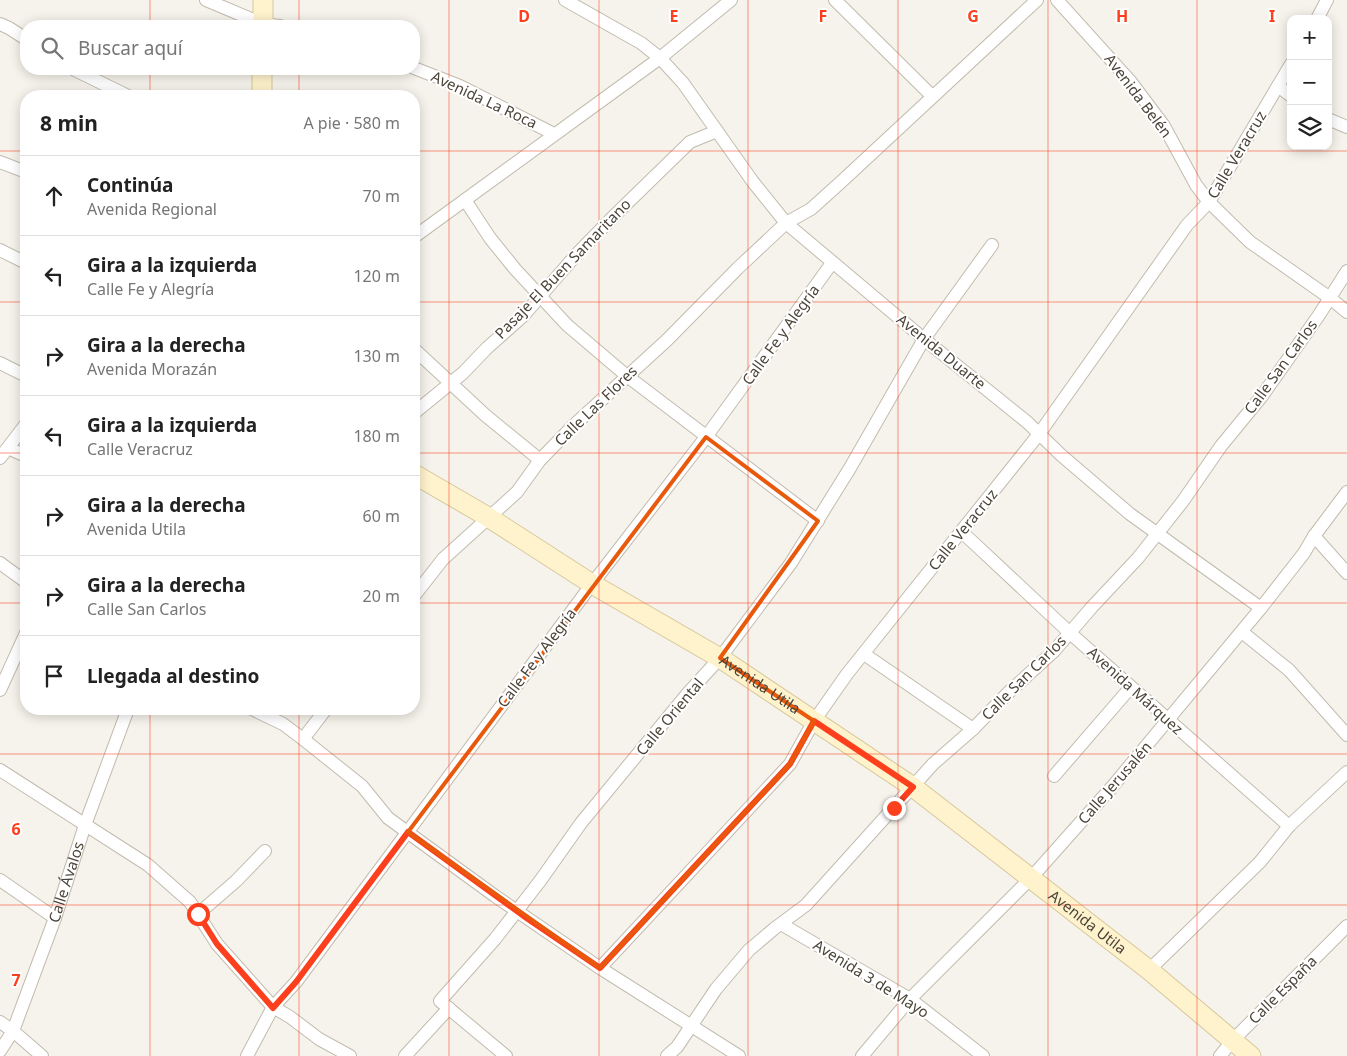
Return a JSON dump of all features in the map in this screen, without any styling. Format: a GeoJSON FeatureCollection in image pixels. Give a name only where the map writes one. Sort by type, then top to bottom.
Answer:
{"type":"FeatureCollection","features":[{"type":"Feature","properties":{"kind":"street"},"geometry":{"type":"LineString","coordinates":[[206,0],[254,20]]}},
{"type":"Feature","properties":{"kind":"street"},"geometry":{"type":"LineString","coordinates":[[264,0],[268,20]]}},
{"type":"Feature","properties":{"kind":"street","name":"Avenida Duarte"},"geometry":{"type":"LineString","coordinates":[[565,0],[641,43],[660,58],[683,83],[753,182],[786,223],[924,339],[1027,422],[1061,456],[1130,514],[1261,608]]}},
{"type":"Feature","properties":{"kind":"street"},"geometry":{"type":"LineString","coordinates":[[420,233],[660,58],[731,0]]}},
{"type":"Feature","properties":{"kind":"street"},"geometry":{"type":"LineString","coordinates":[[835,0],[932,96]]}},
{"type":"Feature","properties":{"kind":"street","name":"Calle Las Flores"},"geometry":{"type":"LineString","coordinates":[[420,588],[443,559],[517,492],[540,460],[573,426],[667,340],[732,274],[786,223],[811,209],[1037,0]]}},
{"type":"Feature","properties":{"kind":"street","name":"Avenida Belén"},"geometry":{"type":"LineString","coordinates":[[1056,0],[1131,82],[1164,126],[1196,185],[1209,202],[1250,242],[1347,312]]}},
{"type":"Feature","properties":{"kind":"street"},"geometry":{"type":"LineString","coordinates":[[1319,15],[1327,0]]}},
{"type":"Feature","properties":{"kind":"street"},"geometry":{"type":"LineString","coordinates":[[0,24],[20,35]]}},
{"type":"Feature","properties":{"kind":"street","name":"Avenida La Roca"},"geometry":{"type":"LineString","coordinates":[[420,70],[460,86],[554,134]]}},
{"type":"Feature","properties":{"kind":"street","name":"Calle Veracruz"},"geometry":{"type":"LineString","coordinates":[[600,968],[790,764],[814,721],[864,654],[1039,434],[1187,224],[1209,202],[1287,71]]}},
{"type":"Feature","properties":{"kind":"street"},"geometry":{"type":"LineString","coordinates":[[85,75],[116,90]]}},
{"type":"Feature","properties":{"kind":"street"},"geometry":{"type":"LineString","coordinates":[[262,75],[262,90]]}},
{"type":"Feature","properties":{"kind":"street"},"geometry":{"type":"LineString","coordinates":[[1278,86],[1287,93]]}},
{"type":"Feature","properties":{"kind":"street"},"geometry":{"type":"LineString","coordinates":[[1332,121],[1347,127]]}},
{"type":"Feature","properties":{"kind":"street","name":"Pasaje El Buen Samaritano"},"geometry":{"type":"LineString","coordinates":[[420,408],[523,316],[576,255],[647,182],[690,142],[717,132]]}},
{"type":"Feature","properties":{"kind":"street"},"geometry":{"type":"LineString","coordinates":[[0,162],[20,170]]}},
{"type":"Feature","properties":{"kind":"street"},"geometry":{"type":"LineString","coordinates":[[465,200],[490,238],[566,325],[626,376],[818,521]]}},
{"type":"Feature","properties":{"kind":"street","name":"Calle Oriental"},"geometry":{"type":"LineString","coordinates":[[405,1056],[517,911],[581,823],[688,693],[720,658],[791,563],[818,521],[924,339],[992,245]]}},
{"type":"Feature","properties":{"kind":"street"},"geometry":{"type":"LineString","coordinates":[[0,250],[20,260]]}},
{"type":"Feature","properties":{"kind":"street","name":"Calle Fe y Alegría"},"geometry":{"type":"LineString","coordinates":[[247,1056],[273,1008],[296,982],[592,584],[706,437],[832,263]]}},
{"type":"Feature","properties":{"kind":"street","name":"Calle San Carlos"},"geometry":{"type":"LineString","coordinates":[[667,1056],[677,1047],[716,989],[749,950],[806,905],[933,764],[973,729],[1008,693],[1054,651],[1138,558],[1183,501],[1221,446],[1262,396],[1347,271]]}},
{"type":"Feature","properties":{"kind":"street"},"geometry":{"type":"LineString","coordinates":[[420,355],[485,415],[540,460]]}},
{"type":"Feature","properties":{"kind":"street"},"geometry":{"type":"LineString","coordinates":[[0,363],[20,373]]}},
{"type":"Feature","properties":{"kind":"street"},"geometry":{"type":"LineString","coordinates":[[20,432],[4,453],[20,455]]}},
{"type":"Feature","properties":{"kind":"street","name":"Avenida Utila"},"geometry":{"type":"LineString","coordinates":[[420,477],[488,517],[592,584],[720,658],[913,787],[1149,970],[1251,1056]]}},
{"type":"Feature","properties":{"kind":"street","name":"Calle Jerusalén"},"geometry":{"type":"LineString","coordinates":[[862,1056],[910,999],[1031,878],[1106,795],[1242,632],[1304,553],[1314,536],[1347,492]]}},
{"type":"Feature","properties":{"kind":"street","name":"Avenida Márquez"},"geometry":{"type":"LineString","coordinates":[[962,532],[1070,633],[1289,826]]}},
{"type":"Feature","properties":{"kind":"street"},"geometry":{"type":"LineString","coordinates":[[1314,536],[1347,573]]}},
{"type":"Feature","properties":{"kind":"street"},"geometry":{"type":"LineString","coordinates":[[0,563],[20,578]]}},
{"type":"Feature","properties":{"kind":"street"},"geometry":{"type":"LineString","coordinates":[[1242,632],[1288,670],[1347,735]]}},
{"type":"Feature","properties":{"kind":"street"},"geometry":{"type":"LineString","coordinates":[[0,690],[20,646]]}},
{"type":"Feature","properties":{"kind":"street"},"geometry":{"type":"LineString","coordinates":[[864,654],[973,729]]}},
{"type":"Feature","properties":{"kind":"street"},"geometry":{"type":"LineString","coordinates":[[1054,776],[1131,687]]}},
{"type":"Feature","properties":{"kind":"street","name":"Calle Ávalos"},"geometry":{"type":"LineString","coordinates":[[0,1051],[13,1031],[55,918],[85,825],[126,715]]}},
{"type":"Feature","properties":{"kind":"street"},"geometry":{"type":"LineString","coordinates":[[264,715],[283,724],[362,786],[388,818],[517,911],[600,968],[738,1056]]}},
{"type":"Feature","properties":{"kind":"street"},"geometry":{"type":"LineString","coordinates":[[303,739],[321,715]]}},
{"type":"Feature","properties":{"kind":"street"},"geometry":{"type":"LineString","coordinates":[[0,770],[148,865],[190,902],[217,944],[273,1008],[290,1017],[319,1039],[350,1056]]}},
{"type":"Feature","properties":{"kind":"street"},"geometry":{"type":"LineString","coordinates":[[1149,970],[1260,862],[1289,826],[1347,772]]}},
{"type":"Feature","properties":{"kind":"street"},"geometry":{"type":"LineString","coordinates":[[198,914],[236,881],[265,851]]}},
{"type":"Feature","properties":{"kind":"street"},"geometry":{"type":"LineString","coordinates":[[0,880],[55,918]]}},
{"type":"Feature","properties":{"kind":"street","name":"Avenida 3 de Mayo"},"geometry":{"type":"LineString","coordinates":[[781,924],[910,999],[984,1056]]}},
{"type":"Feature","properties":{"kind":"street","name":"Calle España"},"geometry":{"type":"LineString","coordinates":[[1220,1056],[1233,1040],[1347,926]]}},
{"type":"Feature","properties":{"kind":"street"},"geometry":{"type":"LineString","coordinates":[[444,1004],[506,1056]]}},
{"type":"Feature","properties":{"kind":"street"},"geometry":{"type":"LineString","coordinates":[[0,1022],[42,1056]]}},
{"type":"Feature","properties":{"kind":"highlighted area"},"geometry":{"type":"Polygon","coordinates":[[[706,437],[818,521],[720,658],[814,721],[790,764],[600,968],[408,832],[706,437]]]}},
{"type":"Feature","properties":{"kind":"route"},"geometry":{"type":"LineString","coordinates":[[198,914],[217,944],[246,980],[273,1008],[296,982],[408,832],[528,919],[600,968],[790,764],[814,721],[913,787],[894,808]]}}]}
